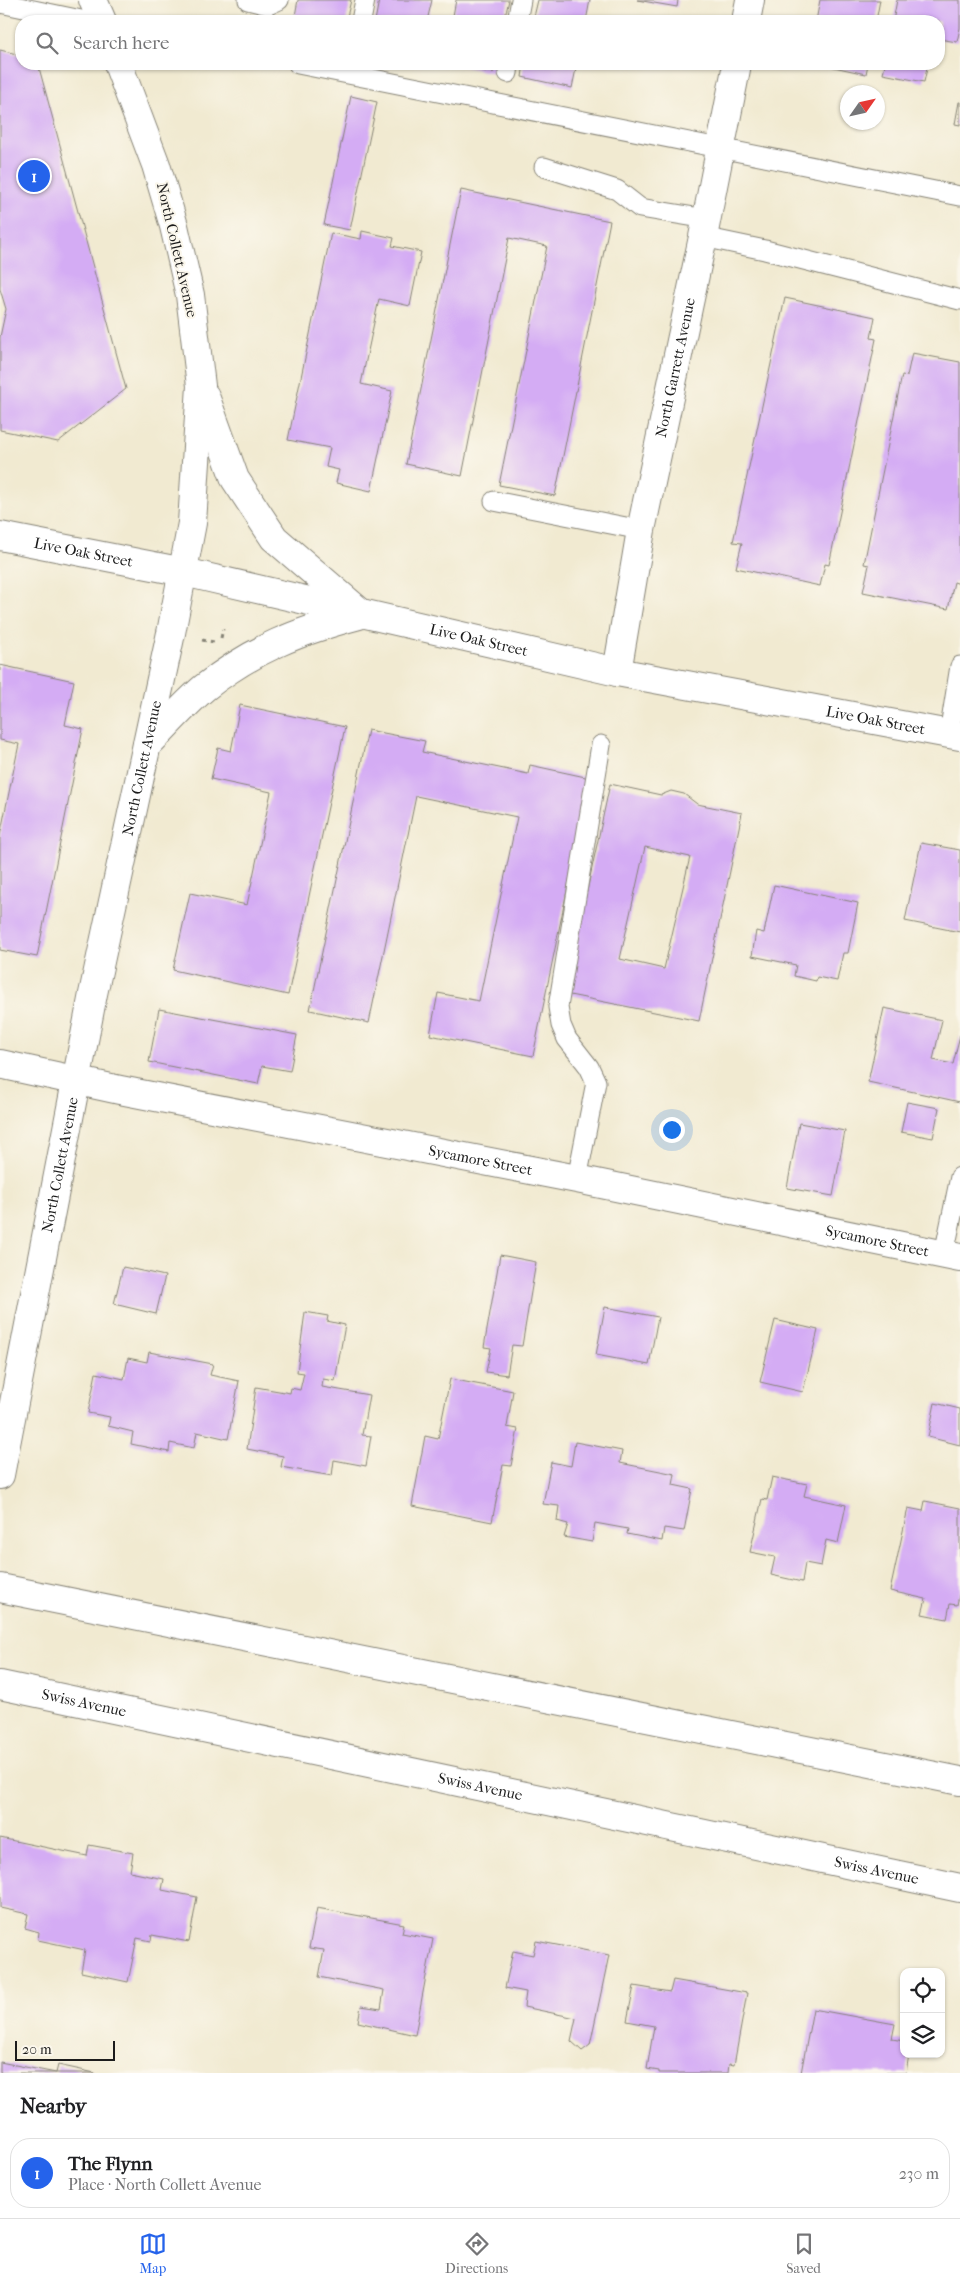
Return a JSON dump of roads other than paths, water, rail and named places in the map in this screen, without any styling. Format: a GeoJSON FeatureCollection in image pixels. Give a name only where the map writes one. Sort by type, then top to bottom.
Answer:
{"type":"FeatureCollection","features":[{"type":"Feature","properties":{"kind":"street"},"geometry":{"type":"LineString","coordinates":[[94,0],[100,15]]}},
{"type":"Feature","properties":{"kind":"street"},"geometry":{"type":"LineString","coordinates":[[747,15],[750,0]]}},
{"type":"Feature","properties":{"kind":"street","name":"North Collett Avenue"},"geometry":{"type":"LineString","coordinates":[[0,1474],[93,994],[184,572],[192,523],[201,386],[190,295],[174,226],[156,165],[120,70]]}},
{"type":"Feature","properties":{"kind":"street","name":"North Garrett Avenue"},"geometry":{"type":"LineString","coordinates":[[617,672],[641,530],[705,228],[736,70]]}},
{"type":"Feature","properties":{"kind":"street"},"geometry":{"type":"LineString","coordinates":[[201,386],[235,479],[274,538],[363,614]]}},
{"type":"Feature","properties":{"kind":"street","name":"Live Oak Street"},"geometry":{"type":"LineString","coordinates":[[0,536],[184,572],[617,672],[954,735]]}},
{"type":"Feature","properties":{"kind":"street"},"geometry":{"type":"LineString","coordinates":[[147,745],[203,689],[244,660],[310,628],[363,614]]}},
{"type":"Feature","properties":{"kind":"street","name":"Sycamore Street"},"geometry":{"type":"LineString","coordinates":[[0,1064],[952,1256]]}},
{"type":"Feature","properties":{"kind":"street"},"geometry":{"type":"LineString","coordinates":[[0,1588],[960,1781]]}},
{"type":"Feature","properties":{"kind":"street","name":"Swiss Avenue"},"geometry":{"type":"LineString","coordinates":[[0,1686],[960,1888]]}},
{"type":"Feature","properties":{"kind":"lane"},"geometry":{"type":"LineString","coordinates":[[248,0],[268,5],[279,0]]}},
{"type":"Feature","properties":{"kind":"lane"},"geometry":{"type":"LineString","coordinates":[[362,15],[365,0]]}},
{"type":"Feature","properties":{"kind":"lane"},"geometry":{"type":"LineString","coordinates":[[518,15],[521,0]]}},
{"type":"Feature","properties":{"kind":"lane"},"geometry":{"type":"LineString","coordinates":[[0,3],[57,15]]}},
{"type":"Feature","properties":{"kind":"lane"},"geometry":{"type":"LineString","coordinates":[[328,70],[960,196]]}},
{"type":"Feature","properties":{"kind":"lane"},"geometry":{"type":"LineString","coordinates":[[544,167],[617,190],[640,208],[705,228],[765,250],[960,300]]}},
{"type":"Feature","properties":{"kind":"lane"},"geometry":{"type":"LineString","coordinates":[[494,501],[641,530]]}},
{"type":"Feature","properties":{"kind":"lane"},"geometry":{"type":"LineString","coordinates":[[954,735],[960,666]]}},
{"type":"Feature","properties":{"kind":"lane"},"geometry":{"type":"LineString","coordinates":[[577,1179],[596,1082],[589,1067],[567,1039],[561,1024],[558,1007],[602,745]]}},
{"type":"Feature","properties":{"kind":"lane"},"geometry":{"type":"LineString","coordinates":[[952,1256],[960,1177]]}},
{"type":"Feature","properties":{"kind":"place","name":"The Flynn"},"geometry":{"type":"Point","coordinates":[34,176]}}]}
